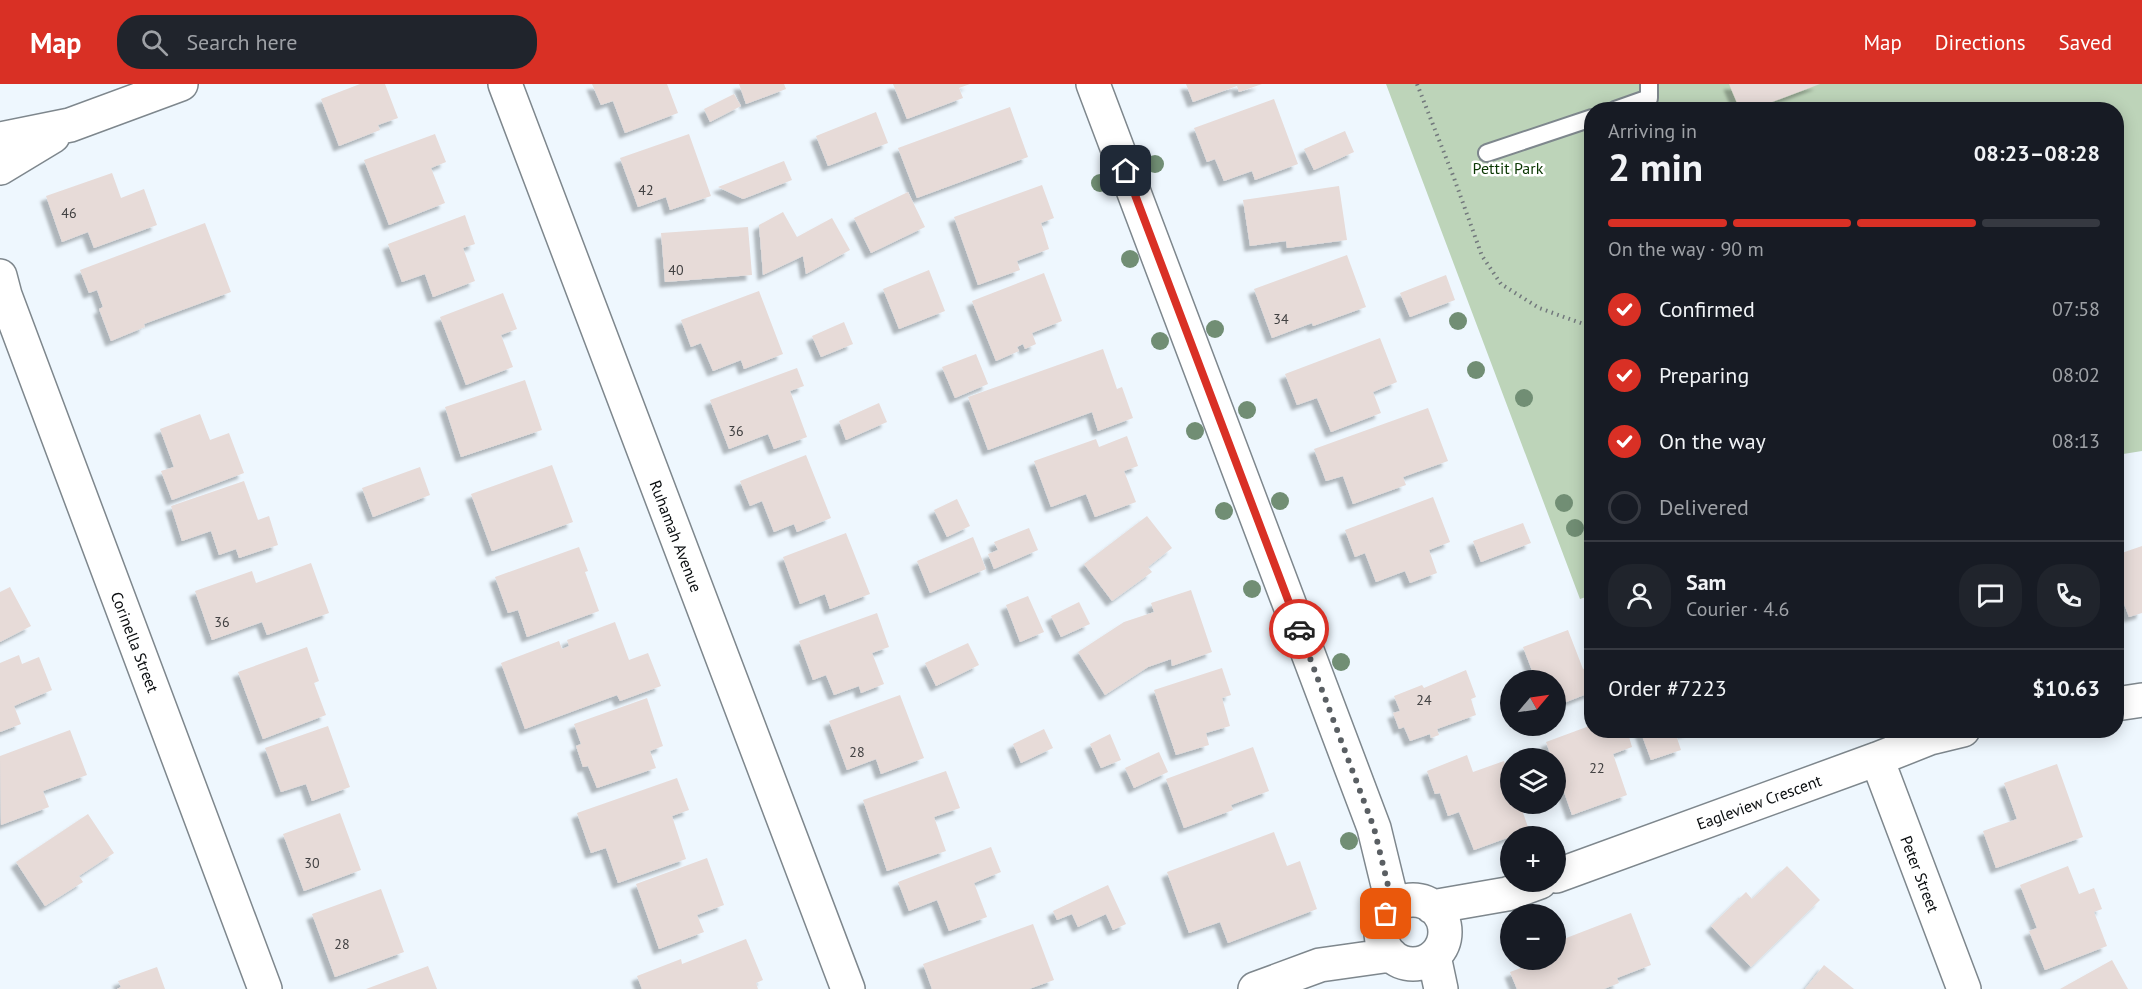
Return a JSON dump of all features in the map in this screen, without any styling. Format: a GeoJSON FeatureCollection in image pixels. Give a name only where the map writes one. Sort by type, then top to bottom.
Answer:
{"type":"FeatureCollection","features":[{"type":"Feature","properties":{"kind":"street"},"geometry":{"type":"LineString","coordinates":[[0,139],[70,126],[181,84]]}},
{"type":"Feature","properties":{"kind":"street","name":"Ruhamah Avenue"},"geometry":{"type":"LineString","coordinates":[[505,84],[848,989]]}},
{"type":"Feature","properties":{"kind":"street"},"geometry":{"type":"LineString","coordinates":[[1093,84],[1406,909]]}},
{"type":"Feature","properties":{"kind":"street"},"geometry":{"type":"LineString","coordinates":[[0,168],[70,126]]}},
{"type":"Feature","properties":{"kind":"street","name":"Corinella Street"},"geometry":{"type":"LineString","coordinates":[[2,286],[265,989]]}},
{"type":"Feature","properties":{"kind":"street"},"geometry":{"type":"LineString","coordinates":[[2124,703],[2142,700]]}},
{"type":"Feature","properties":{"kind":"street","name":"Eagleview Crescent"},"geometry":{"type":"LineString","coordinates":[[1566,872],[1930,738]]}},
{"type":"Feature","properties":{"kind":"street","name":"Peter Street"},"geometry":{"type":"LineString","coordinates":[[1877,759],[1964,989]]}},
{"type":"Feature","properties":{"kind":"street"},"geometry":{"type":"LineString","coordinates":[[1255,989],[1320,965],[1406,909],[1512,892]]}},
{"type":"Feature","properties":{"kind":"street"},"geometry":{"type":"LineString","coordinates":[[1320,965],[1420,961],[1507,894]]}},
{"type":"Feature","properties":{"kind":"street"},"geometry":{"type":"LineString","coordinates":[[1406,909],[1382,940],[1385,948],[1420,961],[1441,989]]}},
{"type":"Feature","properties":{"kind":"street"},"geometry":{"type":"LineString","coordinates":[[1406,909],[1439,914],[1443,923],[1420,961]]}},
{"type":"Feature","properties":{"kind":"lane"},"geometry":{"type":"LineString","coordinates":[[1638,102],[1649,98],[1648,84]]}},
{"type":"Feature","properties":{"kind":"lane"},"geometry":{"type":"LineString","coordinates":[[1487,153],[1584,121]]}},
{"type":"Feature","properties":{"kind":"path"},"geometry":{"type":"LineString","coordinates":[[1417,84],[1482,256],[1501,284],[1539,308],[1584,324]]}},
{"type":"Feature","properties":{"kind":"green space","name":"Pettit Park"},"geometry":{"type":"Polygon","coordinates":[[[1386,84],[2142,84],[2142,451],[2124,454],[2124,102],[1584,102],[1584,598],[1580,599],[1386,84]]]}},
{"type":"Feature","properties":{"kind":"building"},"geometry":{"type":"Polygon","coordinates":[[[360,84],[385,84],[398,118],[378,125],[380,130],[339,146],[321,99],[360,84]]]}},
{"type":"Feature","properties":{"kind":"building"},"geometry":{"type":"Polygon","coordinates":[[[592,84],[667,84],[678,113],[625,133],[613,101],[601,105],[592,84]]]}},
{"type":"Feature","properties":{"kind":"building"},"geometry":{"type":"Polygon","coordinates":[[[739,84],[784,84],[786,89],[746,104],[739,84]]]}},
{"type":"Feature","properties":{"kind":"building"},"geometry":{"type":"Polygon","coordinates":[[[893,84],[970,84],[959,88],[963,98],[907,119],[893,84]]]}},
{"type":"Feature","properties":{"kind":"building"},"geometry":{"type":"Polygon","coordinates":[[[1186,84],[1262,84],[1239,92],[1237,86],[1193,102],[1186,84]]]}},
{"type":"Feature","properties":{"kind":"building"},"geometry":{"type":"Polygon","coordinates":[[[1729,84],[1820,84],[1772,102],[1737,102],[1729,84]]]}},
{"type":"Feature","properties":{"kind":"building"},"geometry":{"type":"Polygon","coordinates":[[[734,94],[741,106],[710,122],[704,109],[734,94]]]}},
{"type":"Feature","properties":{"kind":"building"},"geometry":{"type":"Polygon","coordinates":[[[1274,99],[1298,164],[1255,180],[1252,171],[1224,181],[1215,159],[1207,162],[1194,128],[1274,99]]]}},
{"type":"Feature","properties":{"kind":"building"},"geometry":{"type":"Polygon","coordinates":[[[1010,107],[1028,157],[917,198],[898,148],[1010,107]]]}},
{"type":"Feature","properties":{"kind":"building"},"geometry":{"type":"Polygon","coordinates":[[[876,112],[888,143],[828,166],[816,136],[876,112]]]}},
{"type":"Feature","properties":{"kind":"building"},"geometry":{"type":"Polygon","coordinates":[[[1345,131],[1354,152],[1314,170],[1304,149],[1345,131]]]}},
{"type":"Feature","properties":{"kind":"building"},"geometry":{"type":"Polygon","coordinates":[[[435,134],[446,162],[431,168],[445,203],[389,225],[364,160],[435,134]]]}},
{"type":"Feature","properties":{"kind":"building"},"geometry":{"type":"Polygon","coordinates":[[[689,134],[711,196],[670,210],[666,197],[638,207],[620,158],[689,134]]]}},
{"type":"Feature","properties":{"kind":"building"},"geometry":{"type":"Polygon","coordinates":[[[784,161],[792,180],[743,199],[718,187],[784,161]]]}},
{"type":"Feature","properties":{"kind":"building"},"geometry":{"type":"Polygon","coordinates":[[[112,173],[121,198],[144,189],[157,225],[94,248],[88,232],[62,242],[46,196],[112,173]]]}},
{"type":"Feature","properties":{"kind":"building"},"geometry":{"type":"Polygon","coordinates":[[[1042,185],[1054,218],[1041,223],[1049,249],[1017,261],[1020,270],[978,285],[954,217],[1042,185]]]}},
{"type":"Feature","properties":{"kind":"building"},"geometry":{"type":"Polygon","coordinates":[[[1339,186],[1347,240],[1287,248],[1286,241],[1250,246],[1243,200],[1339,186]]]}},
{"type":"Feature","properties":{"kind":"building"},"geometry":{"type":"Polygon","coordinates":[[[908,192],[925,227],[871,253],[854,218],[908,192]]]}},
{"type":"Feature","properties":{"kind":"building"},"geometry":{"type":"Polygon","coordinates":[[[783,212],[797,237],[832,218],[850,250],[806,274],[803,256],[763,275],[759,225],[783,212]]]}},
{"type":"Feature","properties":{"kind":"building"},"geometry":{"type":"Polygon","coordinates":[[[465,215],[475,244],[463,248],[475,281],[433,297],[425,274],[402,282],[388,244],[465,215]]]}},
{"type":"Feature","properties":{"kind":"building"},"geometry":{"type":"Polygon","coordinates":[[[205,223],[231,292],[144,324],[145,327],[111,341],[99,309],[103,307],[97,290],[89,293],[80,270],[205,223]]]}},
{"type":"Feature","properties":{"kind":"building"},"geometry":{"type":"Polygon","coordinates":[[[748,227],[752,275],[665,282],[661,233],[748,227]]]}},
{"type":"Feature","properties":{"kind":"building"},"geometry":{"type":"Polygon","coordinates":[[[1347,255],[1366,307],[1272,338],[1254,289],[1347,255]]]}},
{"type":"Feature","properties":{"kind":"building"},"geometry":{"type":"Polygon","coordinates":[[[929,270],[945,311],[899,329],[883,289],[929,270]]]}},
{"type":"Feature","properties":{"kind":"building"},"geometry":{"type":"Polygon","coordinates":[[[1044,273],[1062,321],[1032,333],[1036,344],[1025,349],[1023,344],[1017,347],[1019,351],[996,361],[972,301],[1044,273]]]}},
{"type":"Feature","properties":{"kind":"building"},"geometry":{"type":"Polygon","coordinates":[[[1446,275],[1455,300],[1410,317],[1400,293],[1446,275]]]}},
{"type":"Feature","properties":{"kind":"building"},"geometry":{"type":"Polygon","coordinates":[[[759,291],[783,354],[744,369],[741,360],[713,371],[701,343],[691,347],[681,320],[759,291]]]}},
{"type":"Feature","properties":{"kind":"building"},"geometry":{"type":"Polygon","coordinates":[[[503,293],[517,329],[501,335],[513,367],[466,385],[440,317],[503,293]]]}},
{"type":"Feature","properties":{"kind":"building"},"geometry":{"type":"Polygon","coordinates":[[[844,322],[853,344],[821,357],[812,336],[844,322]]]}},
{"type":"Feature","properties":{"kind":"building"},"geometry":{"type":"Polygon","coordinates":[[[1380,338],[1397,382],[1373,392],[1381,413],[1331,432],[1317,398],[1297,405],[1285,374],[1380,338]]]}},
{"type":"Feature","properties":{"kind":"building"},"geometry":{"type":"Polygon","coordinates":[[[1103,349],[1117,389],[1122,387],[1133,418],[1098,431],[1092,412],[988,450],[968,397],[1103,349]]]}},
{"type":"Feature","properties":{"kind":"building"},"geometry":{"type":"Polygon","coordinates":[[[976,354],[988,384],[955,398],[942,367],[976,354]]]}},
{"type":"Feature","properties":{"kind":"building"},"geometry":{"type":"Polygon","coordinates":[[[797,368],[804,386],[790,391],[807,437],[774,449],[768,434],[729,449],[710,400],[797,368]]]}},
{"type":"Feature","properties":{"kind":"building"},"geometry":{"type":"Polygon","coordinates":[[[525,380],[542,430],[461,457],[445,407],[525,380]]]}},
{"type":"Feature","properties":{"kind":"building"},"geometry":{"type":"Polygon","coordinates":[[[879,403],[887,422],[846,440],[839,421],[879,403]]]}},
{"type":"Feature","properties":{"kind":"building"},"geometry":{"type":"Polygon","coordinates":[[[1428,408],[1448,461],[1403,477],[1406,485],[1353,504],[1343,476],[1326,481],[1314,449],[1428,408]]]}},
{"type":"Feature","properties":{"kind":"building"},"geometry":{"type":"Polygon","coordinates":[[[200,414],[210,440],[229,433],[244,473],[172,500],[161,471],[174,467],[160,429],[200,414]]]}},
{"type":"Feature","properties":{"kind":"building"},"geometry":{"type":"Polygon","coordinates":[[[1127,436],[1138,466],[1124,471],[1136,502],[1095,517],[1086,494],[1051,507],[1034,461],[1096,439],[1099,447],[1127,436]]]}},
{"type":"Feature","properties":{"kind":"building"},"geometry":{"type":"Polygon","coordinates":[[[806,455],[831,518],[797,532],[794,524],[774,532],[762,501],[750,506],[740,481],[806,455]]]}},
{"type":"Feature","properties":{"kind":"building"},"geometry":{"type":"Polygon","coordinates":[[[552,465],[573,522],[492,551],[471,494],[552,465]]]}},
{"type":"Feature","properties":{"kind":"building"},"geometry":{"type":"Polygon","coordinates":[[[420,467],[430,495],[373,517],[362,488],[420,467]]]}},
{"type":"Feature","properties":{"kind":"building"},"geometry":{"type":"Polygon","coordinates":[[[244,481],[258,520],[269,516],[278,545],[239,558],[236,549],[219,555],[211,531],[182,541],[171,506],[244,481]]]}},
{"type":"Feature","properties":{"kind":"building"},"geometry":{"type":"Polygon","coordinates":[[[1433,497],[1450,542],[1429,550],[1437,573],[1410,583],[1405,571],[1376,582],[1365,553],[1355,557],[1345,530],[1433,497]]]}},
{"type":"Feature","properties":{"kind":"building"},"geometry":{"type":"Polygon","coordinates":[[[957,499],[970,526],[947,537],[934,510],[957,499]]]}},
{"type":"Feature","properties":{"kind":"building"},"geometry":{"type":"Polygon","coordinates":[[[1147,516],[1172,548],[1148,567],[1152,572],[1112,601],[1084,564],[1147,516]]]}},
{"type":"Feature","properties":{"kind":"building"},"geometry":{"type":"Polygon","coordinates":[[[1523,523],[1531,543],[1481,562],[1473,541],[1523,523]]]}},
{"type":"Feature","properties":{"kind":"building"},"geometry":{"type":"Polygon","coordinates":[[[1029,528],[1038,550],[994,569],[988,554],[998,550],[994,542],[1029,528]]]}},
{"type":"Feature","properties":{"kind":"building"},"geometry":{"type":"Polygon","coordinates":[[[846,533],[870,594],[830,609],[825,594],[800,604],[783,557],[846,533]]]}},
{"type":"Feature","properties":{"kind":"building"},"geometry":{"type":"Polygon","coordinates":[[[973,537],[986,569],[930,593],[917,561],[973,537]]]}},
{"type":"Feature","properties":{"kind":"building"},"geometry":{"type":"Polygon","coordinates":[[[2142,546],[2142,613],[2129,617],[2124,604],[2124,552],[2142,546]]]}},
{"type":"Feature","properties":{"kind":"building"},"geometry":{"type":"Polygon","coordinates":[[[579,547],[599,611],[527,637],[518,610],[508,613],[495,577],[579,547]]]}},
{"type":"Feature","properties":{"kind":"building"},"geometry":{"type":"Polygon","coordinates":[[[311,563],[329,613],[267,635],[262,622],[212,640],[195,591],[252,571],[256,583],[311,563]]]}},
{"type":"Feature","properties":{"kind":"building"},"geometry":{"type":"Polygon","coordinates":[[[10,587],[31,626],[0,642],[0,592],[10,587]]]}},
{"type":"Feature","properties":{"kind":"building"},"geometry":{"type":"Polygon","coordinates":[[[1191,590],[1212,652],[1172,666],[1171,659],[1148,667],[1105,695],[1078,652],[1124,622],[1154,612],[1151,603],[1191,590]]]}},
{"type":"Feature","properties":{"kind":"building"},"geometry":{"type":"Polygon","coordinates":[[[1028,596],[1044,632],[1020,642],[1006,605],[1028,596]]]}},
{"type":"Feature","properties":{"kind":"building"},"geometry":{"type":"Polygon","coordinates":[[[1079,602],[1090,624],[1061,637],[1051,616],[1079,602]]]}},
{"type":"Feature","properties":{"kind":"building"},"geometry":{"type":"Polygon","coordinates":[[[877,613],[889,647],[872,653],[884,684],[861,693],[859,686],[834,695],[826,675],[813,680],[799,641],[877,613]]]}},
{"type":"Feature","properties":{"kind":"building"},"geometry":{"type":"Polygon","coordinates":[[[615,622],[629,660],[648,653],[661,686],[620,701],[617,695],[525,729],[501,663],[559,641],[562,649],[569,646],[567,640],[615,622]]]}},
{"type":"Feature","properties":{"kind":"building"},"geometry":{"type":"Polygon","coordinates":[[[1568,630],[1584,669],[1584,695],[1566,702],[1566,670],[1532,670],[1523,647],[1568,630]]]}},
{"type":"Feature","properties":{"kind":"building"},"geometry":{"type":"Polygon","coordinates":[[[968,643],[979,665],[936,686],[925,663],[968,643]]]}},
{"type":"Feature","properties":{"kind":"building"},"geometry":{"type":"Polygon","coordinates":[[[307,647],[319,681],[314,683],[326,715],[263,739],[238,672],[307,647]]]}},
{"type":"Feature","properties":{"kind":"building"},"geometry":{"type":"Polygon","coordinates":[[[19,655],[22,664],[39,657],[52,690],[14,706],[21,724],[0,732],[0,663],[19,655]]]}},
{"type":"Feature","properties":{"kind":"building"},"geometry":{"type":"Polygon","coordinates":[[[1222,668],[1231,695],[1222,698],[1230,726],[1206,733],[1209,745],[1176,755],[1154,690],[1222,668]]]}},
{"type":"Feature","properties":{"kind":"building"},"geometry":{"type":"Polygon","coordinates":[[[1466,670],[1476,697],[1471,699],[1476,715],[1437,729],[1439,735],[1431,738],[1430,734],[1410,741],[1404,727],[1399,729],[1393,713],[1400,711],[1394,696],[1422,685],[1424,688],[1466,670]]]}},
{"type":"Feature","properties":{"kind":"building"},"geometry":{"type":"Polygon","coordinates":[[[900,695],[924,758],[881,774],[876,759],[847,770],[829,721],[900,695]]]}},
{"type":"Feature","properties":{"kind":"building"},"geometry":{"type":"Polygon","coordinates":[[[647,698],[663,746],[650,751],[656,768],[597,788],[588,766],[583,767],[576,746],[581,744],[574,724],[647,698]]]}},
{"type":"Feature","properties":{"kind":"building"},"geometry":{"type":"Polygon","coordinates":[[[328,726],[350,787],[312,801],[306,784],[281,792],[265,748],[328,726]]]}},
{"type":"Feature","properties":{"kind":"building"},"geometry":{"type":"Polygon","coordinates":[[[1584,728],[1584,738],[1629,738],[1632,747],[1613,754],[1627,795],[1572,815],[1566,798],[1566,748],[1548,748],[1546,742],[1584,728]]]}},
{"type":"Feature","properties":{"kind":"building"},"geometry":{"type":"Polygon","coordinates":[[[1044,729],[1053,748],[1021,763],[1013,744],[1044,729]]]}},
{"type":"Feature","properties":{"kind":"building"},"geometry":{"type":"Polygon","coordinates":[[[70,730],[87,775],[43,791],[49,807],[1,825],[0,756],[70,730]]]}},
{"type":"Feature","properties":{"kind":"building"},"geometry":{"type":"Polygon","coordinates":[[[1110,734],[1121,760],[1101,768],[1090,744],[1110,734]]]}},
{"type":"Feature","properties":{"kind":"building"},"geometry":{"type":"Polygon","coordinates":[[[1643,738],[1677,738],[1681,750],[1651,760],[1643,738]]]}},
{"type":"Feature","properties":{"kind":"building"},"geometry":{"type":"Polygon","coordinates":[[[1253,747],[1269,791],[1231,805],[1233,810],[1184,828],[1166,779],[1253,747]]]}},
{"type":"Feature","properties":{"kind":"building"},"geometry":{"type":"Polygon","coordinates":[[[1159,752],[1168,772],[1134,788],[1125,768],[1159,752]]]}},
{"type":"Feature","properties":{"kind":"building"},"geometry":{"type":"Polygon","coordinates":[[[1467,755],[1473,772],[1500,762],[1500,814],[1523,814],[1528,826],[1500,826],[1500,841],[1474,850],[1459,812],[1448,816],[1440,793],[1435,794],[1427,771],[1467,755]]]}},
{"type":"Feature","properties":{"kind":"building"},"geometry":{"type":"Polygon","coordinates":[[[2057,764],[2083,837],[1996,868],[1983,831],[2017,819],[2004,783],[2057,764]]]}},
{"type":"Feature","properties":{"kind":"building"},"geometry":{"type":"Polygon","coordinates":[[[946,771],[960,808],[934,817],[946,851],[887,871],[863,800],[946,771]]]}},
{"type":"Feature","properties":{"kind":"building"},"geometry":{"type":"Polygon","coordinates":[[[677,778],[689,810],[672,816],[686,859],[618,883],[606,848],[591,853],[577,813],[677,778]]]}},
{"type":"Feature","properties":{"kind":"building"},"geometry":{"type":"Polygon","coordinates":[[[340,813],[361,870],[304,891],[283,834],[340,813]]]}},
{"type":"Feature","properties":{"kind":"building"},"geometry":{"type":"Polygon","coordinates":[[[88,814],[114,853],[79,876],[83,882],[45,906],[16,862],[88,814]]]}},
{"type":"Feature","properties":{"kind":"building"},"geometry":{"type":"Polygon","coordinates":[[[1274,832],[1287,866],[1300,861],[1317,909],[1228,943],[1220,922],[1189,933],[1167,872],[1274,832]]]}},
{"type":"Feature","properties":{"kind":"building"},"geometry":{"type":"Polygon","coordinates":[[[991,847],[1001,872],[974,883],[987,917],[949,931],[937,900],[909,911],[898,882],[991,847]]]}},
{"type":"Feature","properties":{"kind":"building"},"geometry":{"type":"Polygon","coordinates":[[[707,858],[724,905],[697,915],[704,932],[659,949],[636,884],[707,858]]]}},
{"type":"Feature","properties":{"kind":"building"},"geometry":{"type":"Polygon","coordinates":[[[1787,866],[1820,900],[1751,967],[1711,926],[1746,892],[1752,899],[1787,866]]]}},
{"type":"Feature","properties":{"kind":"building"},"geometry":{"type":"Polygon","coordinates":[[[2068,866],[2079,894],[2094,888],[2102,909],[2094,912],[2107,946],[2045,970],[2029,931],[2037,928],[2020,885],[2068,866]]]}},
{"type":"Feature","properties":{"kind":"building"},"geometry":{"type":"Polygon","coordinates":[[[1108,885],[1126,924],[1113,930],[1106,914],[1078,927],[1072,914],[1057,920],[1053,911],[1108,885]]]}},
{"type":"Feature","properties":{"kind":"building"},"geometry":{"type":"Polygon","coordinates":[[[381,889],[404,952],[335,977],[312,914],[381,889]]]}},
{"type":"Feature","properties":{"kind":"building"},"geometry":{"type":"Polygon","coordinates":[[[1631,913],[1651,965],[1617,978],[1619,983],[1604,989],[1517,989],[1510,972],[1515,970],[1566,970],[1566,938],[1631,913]]]}},
{"type":"Feature","properties":{"kind":"building"},"geometry":{"type":"Polygon","coordinates":[[[1033,924],[1054,980],[1029,989],[932,989],[923,964],[1033,924]]]}},
{"type":"Feature","properties":{"kind":"building"},"geometry":{"type":"Polygon","coordinates":[[[746,939],[763,980],[756,983],[758,989],[642,989],[637,976],[681,959],[682,964],[746,939]]]}},
{"type":"Feature","properties":{"kind":"building"},"geometry":{"type":"Polygon","coordinates":[[[2112,960],[2128,989],[2060,989],[2112,960]]]}},
{"type":"Feature","properties":{"kind":"building"},"geometry":{"type":"Polygon","coordinates":[[[1824,965],[1854,989],[1805,989],[1824,965]]]}},
{"type":"Feature","properties":{"kind":"building"},"geometry":{"type":"Polygon","coordinates":[[[428,966],[437,989],[366,989],[428,966]]]}},
{"type":"Feature","properties":{"kind":"building"},"geometry":{"type":"Polygon","coordinates":[[[157,967],[165,989],[117,989],[121,987],[118,981],[157,967]]]}},
{"type":"Feature","properties":{"kind":"way so far"},"geometry":{"type":"LineString","coordinates":[[1299,629],[1374,828],[1393,906],[1386,914]]}},
{"type":"Feature","properties":{"kind":"route"},"geometry":{"type":"LineString","coordinates":[[1126,171],[1299,629]]}}]}
